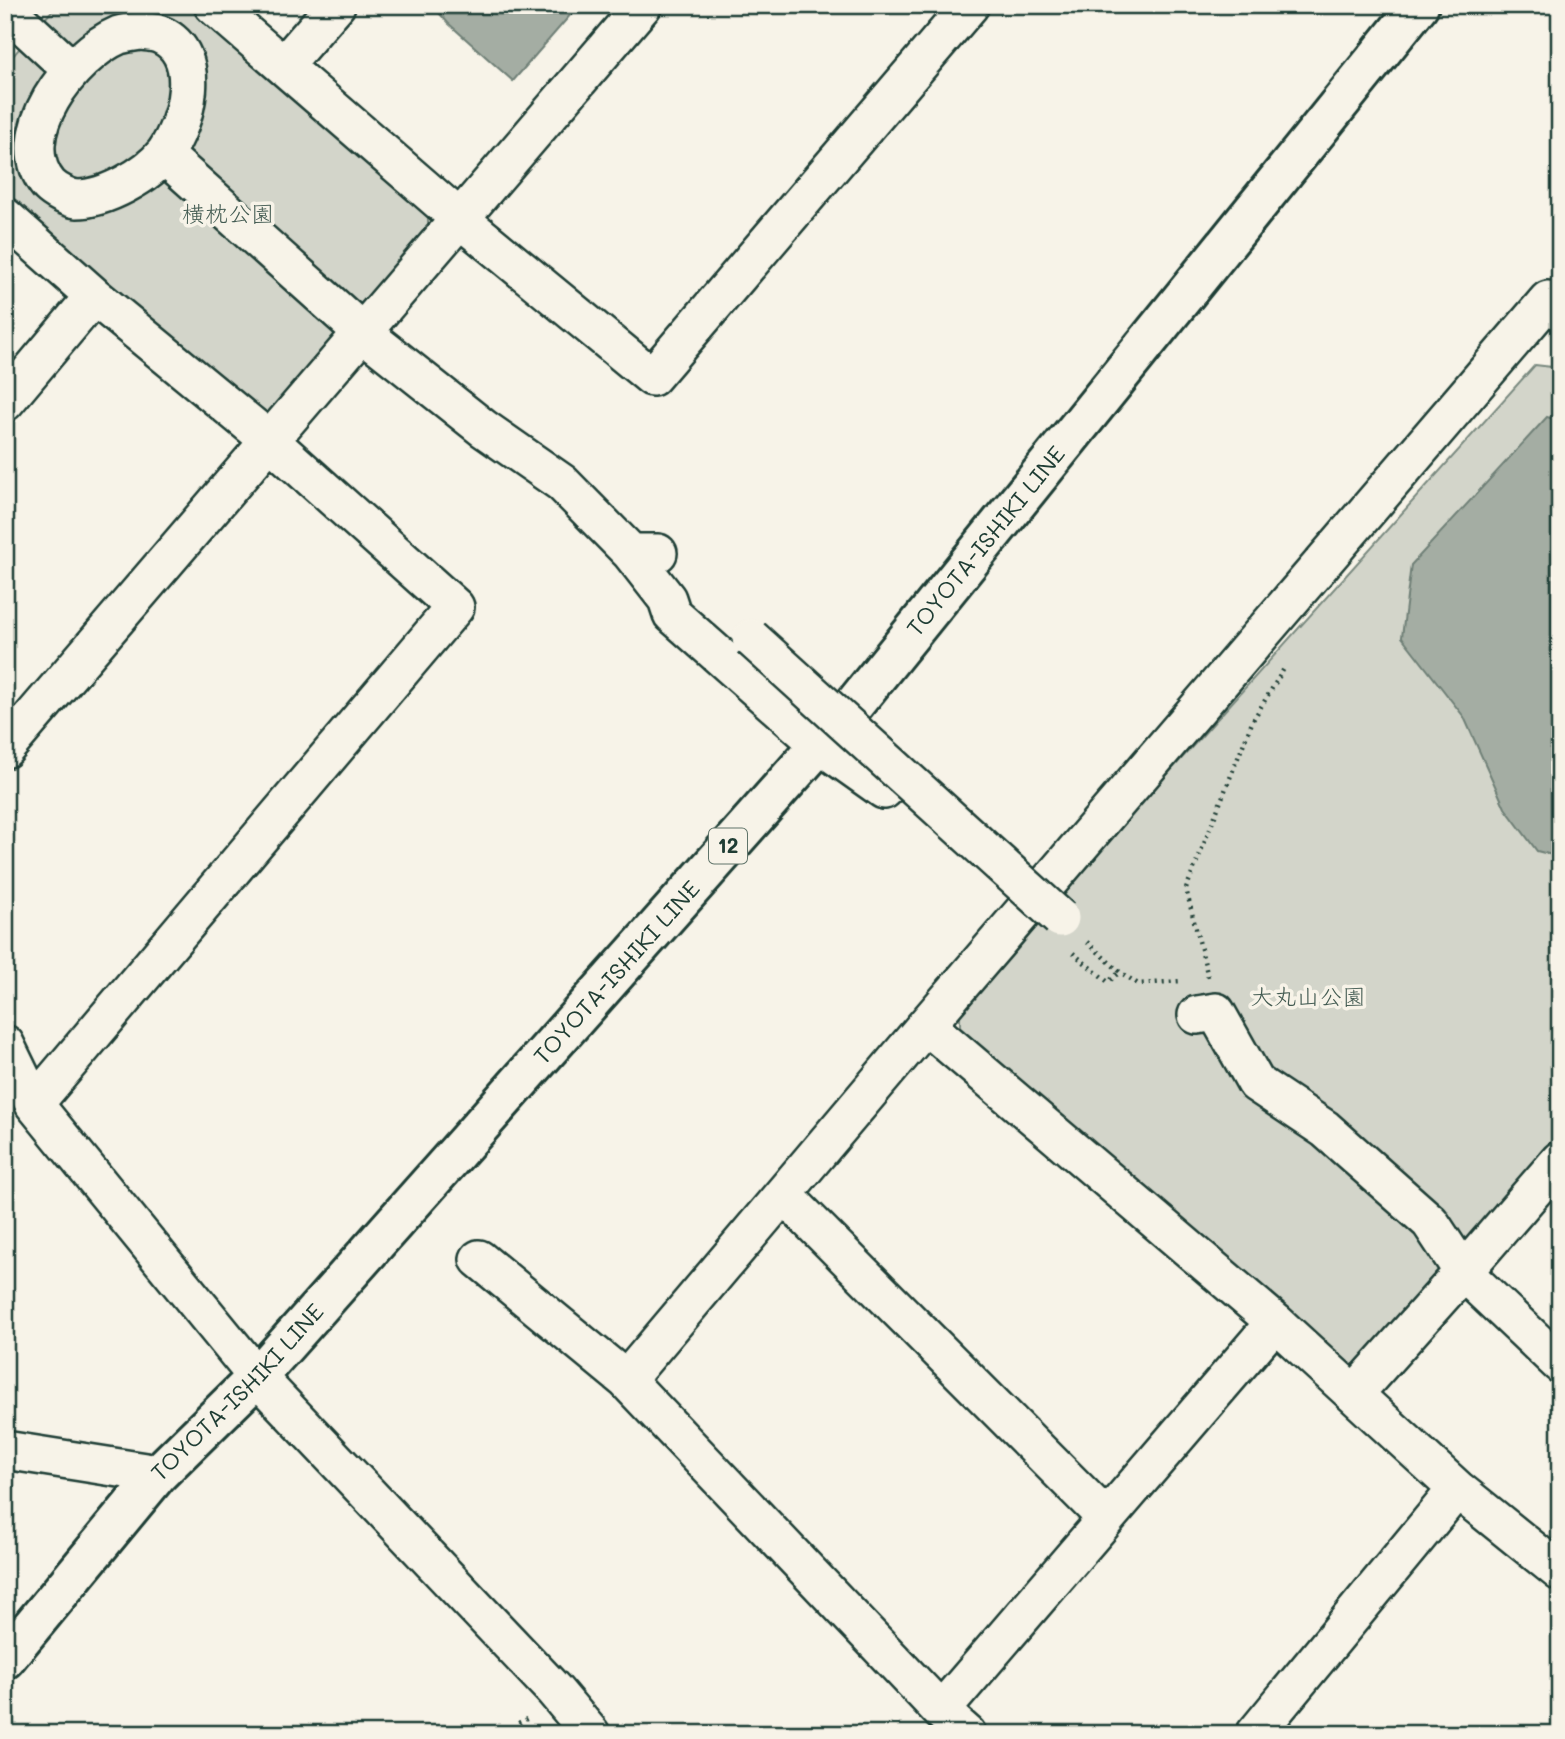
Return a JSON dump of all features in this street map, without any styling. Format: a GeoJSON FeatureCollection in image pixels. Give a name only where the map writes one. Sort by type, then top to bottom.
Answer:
{"type":"FeatureCollection","features":[{"type":"Feature","properties":{"kind":"main road","name":"TOYOTA-ISHIKI LINE"},"geometry":{"type":"LineString","coordinates":[[5,1659],[158,1474],[257,1377],[844,717],[1419,5]]}},
{"type":"Feature","properties":{"kind":"street"},"geometry":{"type":"LineString","coordinates":[[213,5],[460,219],[652,377],[970,5]]}},
{"type":"Feature","properties":{"kind":"street"},"geometry":{"type":"LineString","coordinates":[[284,65],[336,5]]}},
{"type":"Feature","properties":{"kind":"street"},"geometry":{"type":"LineString","coordinates":[[5,749],[643,5]]}},
{"type":"Feature","properties":{"kind":"street"},"geometry":{"type":"LineString","coordinates":[[16,18],[72,70]]}},
{"type":"Feature","properties":{"kind":"street"},"geometry":{"type":"LineString","coordinates":[[140,31],[160,35],[172,42],[182,55],[189,91],[177,131],[164,155],[140,175],[99,196],[74,199],[53,189],[40,174],[36,144],[38,129],[51,98],[72,70],[95,50],[120,35],[140,31]]}},
{"type":"Feature","properties":{"kind":"street"},"geometry":{"type":"LineString","coordinates":[[164,155],[362,332],[483,428],[562,483],[644,553],[672,614],[819,744],[884,790]]}},
{"type":"Feature","properties":{"kind":"street"},"geometry":{"type":"LineString","coordinates":[[5,217],[93,296],[269,440],[454,607],[34,1104]]}},
{"type":"Feature","properties":{"kind":"street"},"geometry":{"type":"LineString","coordinates":[[5,402],[93,296]]}},
{"type":"Feature","properties":{"kind":"street"},"geometry":{"type":"LineString","coordinates":[[626,1380],[926,1025],[1548,300],[1560,311]]}},
{"type":"Feature","properties":{"kind":"street"},"geometry":{"type":"LineString","coordinates":[[751,638],[1060,918]]}},
{"type":"Feature","properties":{"kind":"street"},"geometry":{"type":"LineString","coordinates":[[1207,1014],[1256,1083],[1325,1129],[1430,1222],[1463,1272],[1560,1364]]}},
{"type":"Feature","properties":{"kind":"street"},"geometry":{"type":"LineString","coordinates":[[926,1025],[1275,1322],[1457,1489],[1560,1572]]}},
{"type":"Feature","properties":{"kind":"street"},"geometry":{"type":"LineString","coordinates":[[5,1044],[34,1104],[257,1377],[554,1690],[591,1734]]}},
{"type":"Feature","properties":{"kind":"street"},"geometry":{"type":"LineString","coordinates":[[1354,1394],[1558,1166]]}},
{"type":"Feature","properties":{"kind":"street"},"geometry":{"type":"LineString","coordinates":[[784,1195],[1106,1518]]}},
{"type":"Feature","properties":{"kind":"street"},"geometry":{"type":"LineString","coordinates":[[479,1259],[626,1380],[954,1722],[1106,1518],[1275,1322]]}},
{"type":"Feature","properties":{"kind":"street"},"geometry":{"type":"LineString","coordinates":[[5,1450],[158,1474]]}},
{"type":"Feature","properties":{"kind":"street"},"geometry":{"type":"LineString","coordinates":[[1255,1734],[1457,1489]]}},
{"type":"Feature","properties":{"kind":"path"},"geometry":{"type":"LineString","coordinates":[[1207,1014],[1186,889],[1253,720],[1287,664]]}},
{"type":"Feature","properties":{"kind":"path"},"geometry":{"type":"LineString","coordinates":[[1060,918],[1120,972],[1138,984],[1193,980],[1207,1014]]}},
{"type":"Feature","properties":{"kind":"path"},"geometry":{"type":"LineString","coordinates":[[1073,953],[1108,982],[1120,972]]}},
{"type":"Feature","properties":{"kind":"green space","name":"横枕公園"},"geometry":{"type":"Polygon","coordinates":[[[57,5],[187,5],[428,214],[428,234],[275,412],[257,413],[5,193],[5,65],[57,5]]]}},
{"type":"Feature","properties":{"kind":"green space","name":"大丸山公園"},"geometry":{"type":"Polygon","coordinates":[[[1535,365],[1560,368],[1560,1135],[1359,1365],[1348,1364],[960,1031],[960,1014],[1043,913],[1535,365]]]}},
{"type":"Feature","properties":{"kind":"shaded area"},"geometry":{"type":"Polygon","coordinates":[[[432,5],[579,5],[513,81],[448,23],[432,5]]]}},
{"type":"Feature","properties":{"kind":"shaded area"},"geometry":{"type":"Polygon","coordinates":[[[1547,417],[1560,421],[1560,857],[1537,851],[1505,808],[1464,717],[1402,637],[1411,565],[1547,417]]]}}]}
